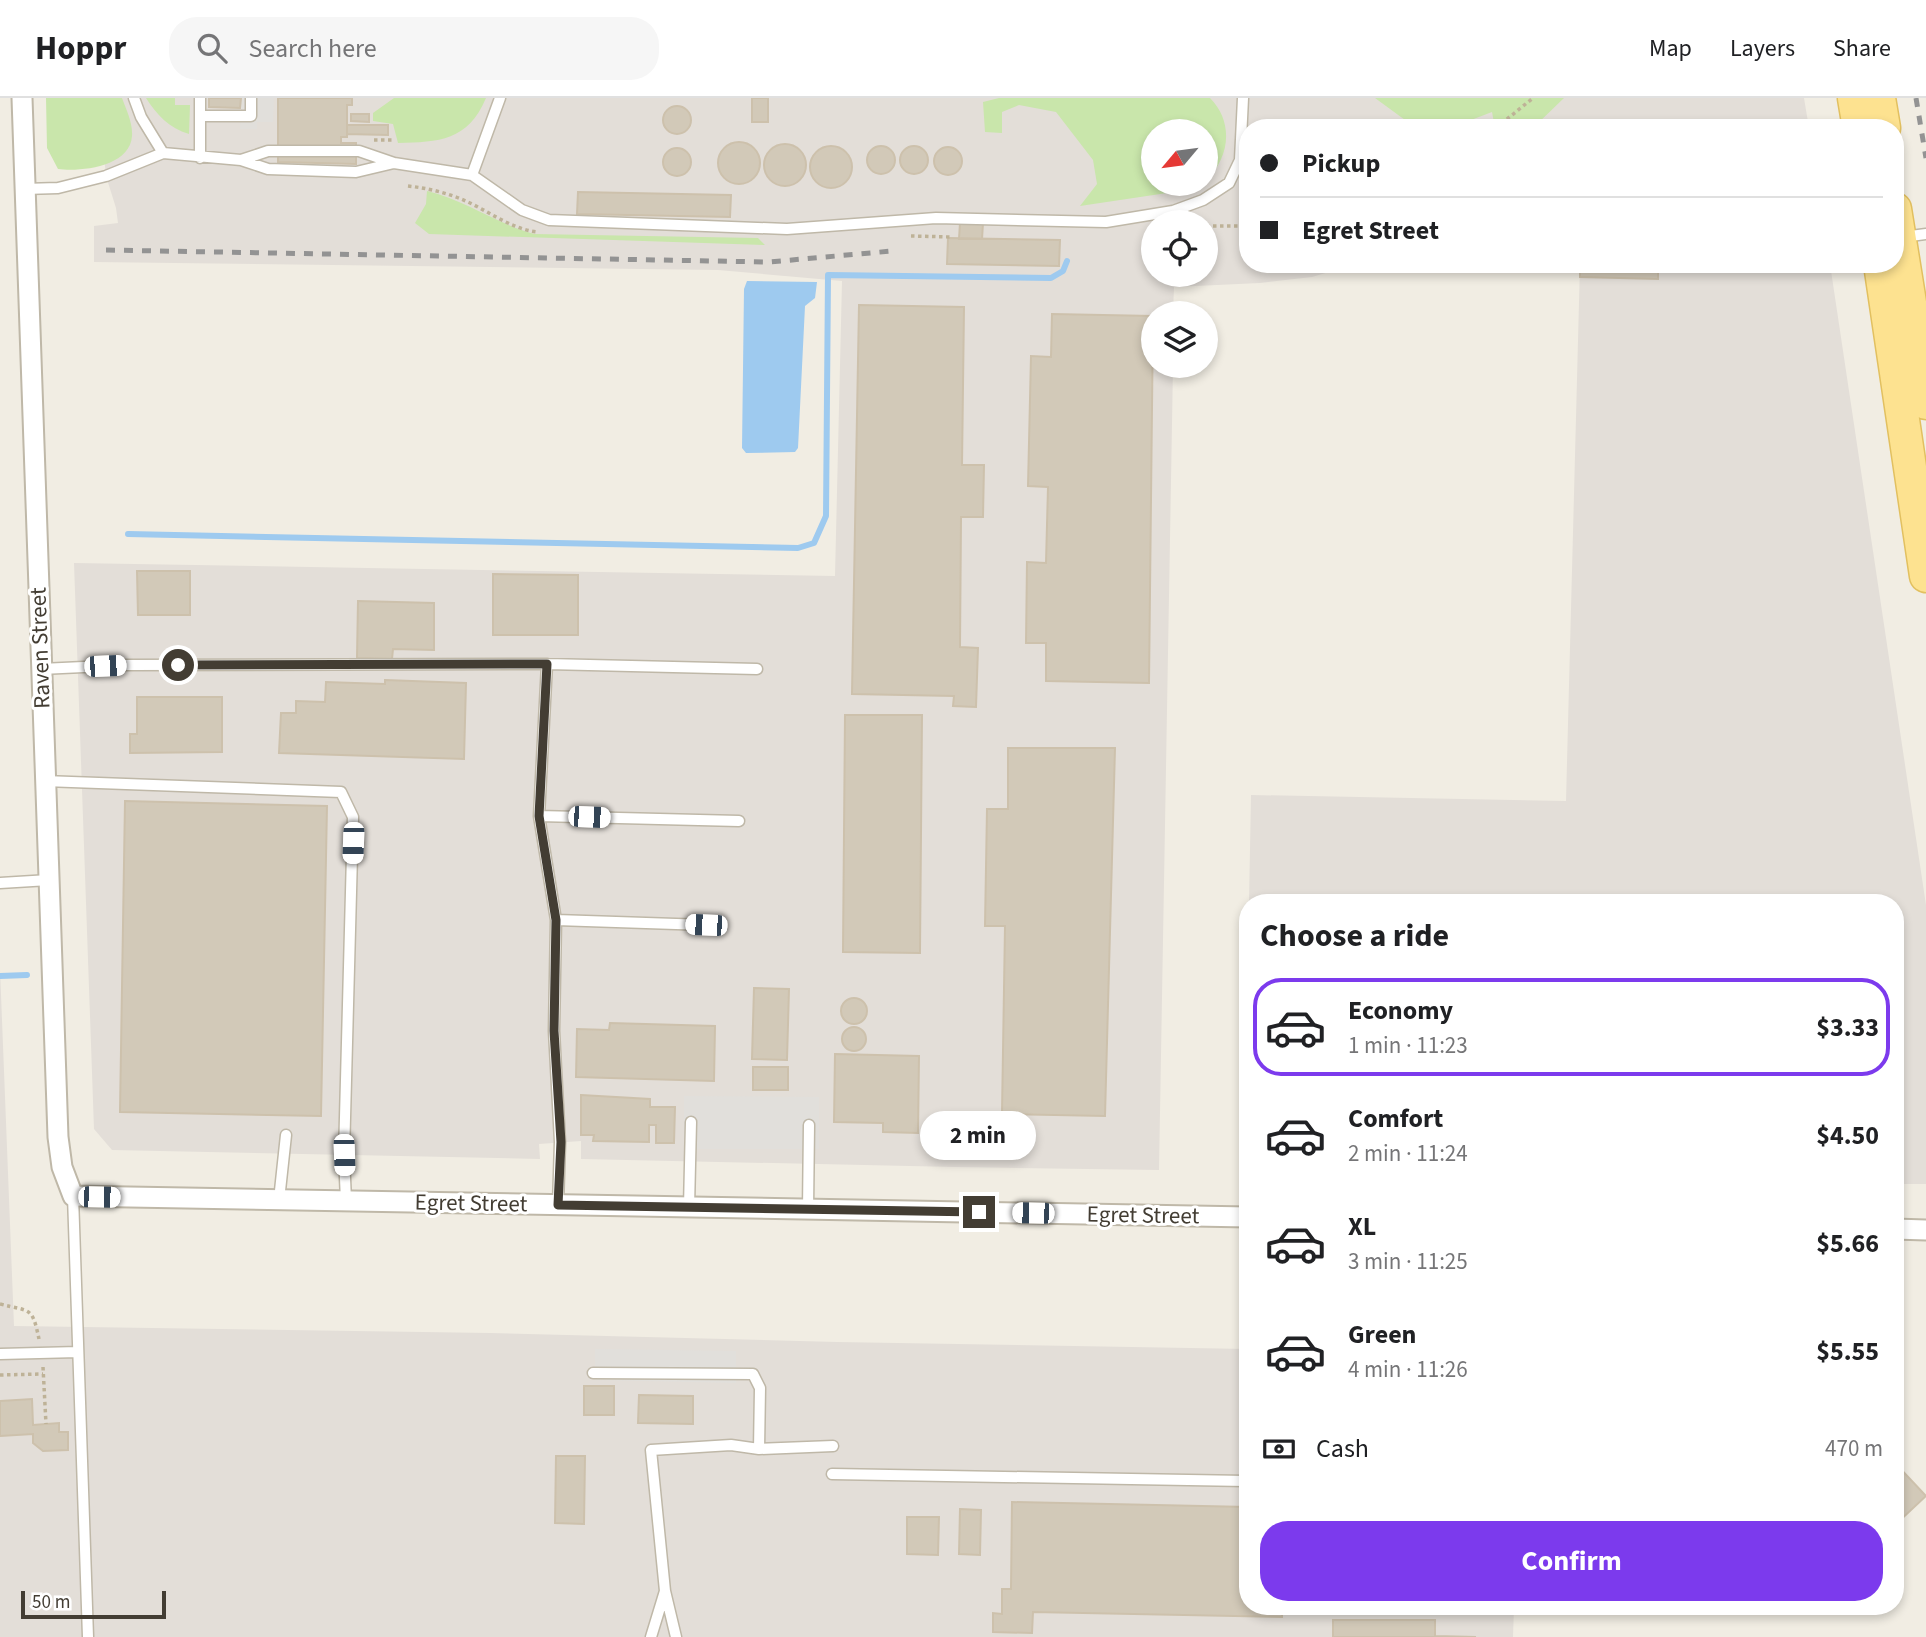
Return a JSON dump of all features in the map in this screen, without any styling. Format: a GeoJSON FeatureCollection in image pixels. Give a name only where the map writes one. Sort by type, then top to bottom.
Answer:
{"type":"FeatureCollection","features":[{"type":"Feature","properties":{"kind":"main road"},"geometry":{"type":"LineString","coordinates":[[1854,98],[1858,119]]}},
{"type":"Feature","properties":{"kind":"main road"},"geometry":{"type":"LineString","coordinates":[[1880,98],[1883,119]]}},
{"type":"Feature","properties":{"kind":"main road"},"geometry":{"type":"LineString","coordinates":[[1907,227],[1926,403]]}},
{"type":"Feature","properties":{"kind":"main road"},"geometry":{"type":"LineString","coordinates":[[1881,273],[1926,576]]}},
{"type":"Feature","properties":{"kind":"street","name":"Raven Street"},"geometry":{"type":"LineString","coordinates":[[22,98],[58,1137],[62,1167],[73,1196]]}},
{"type":"Feature","properties":{"kind":"street","name":"Egret Street"},"geometry":{"type":"LineString","coordinates":[[73,1196],[1239,1217]]}},
{"type":"Feature","properties":{"kind":"street"},"geometry":{"type":"LineString","coordinates":[[1904,1229],[1926,1230]]}},
{"type":"Feature","properties":{"kind":"lane"},"geometry":{"type":"LineString","coordinates":[[134,98],[141,117],[163,153]]}},
{"type":"Feature","properties":{"kind":"lane"},"geometry":{"type":"LineString","coordinates":[[200,98],[200,158]]}},
{"type":"Feature","properties":{"kind":"lane"},"geometry":{"type":"LineString","coordinates":[[200,116],[251,116],[251,98]]}},
{"type":"Feature","properties":{"kind":"lane"},"geometry":{"type":"LineString","coordinates":[[472,176],[500,98]]}},
{"type":"Feature","properties":{"kind":"lane"},"geometry":{"type":"LineString","coordinates":[[1242,119],[1243,98]]}},
{"type":"Feature","properties":{"kind":"lane"},"geometry":{"type":"LineString","coordinates":[[241,160],[268,152],[359,151],[394,163],[472,176],[522,210],[549,220],[788,229],[936,218],[1106,222],[1174,211],[1203,200],[1229,183],[1239,162]]}},
{"type":"Feature","properties":{"kind":"lane"},"geometry":{"type":"LineString","coordinates":[[24,189],[58,188],[106,176],[163,153],[241,160],[268,169],[356,172],[394,163]]}},
{"type":"Feature","properties":{"kind":"lane"},"geometry":{"type":"LineString","coordinates":[[41,669],[126,665],[547,664],[757,669]]}},
{"type":"Feature","properties":{"kind":"lane"},"geometry":{"type":"LineString","coordinates":[[547,664],[539,816],[556,920],[554,1031],[561,1142],[558,1205]]}},
{"type":"Feature","properties":{"kind":"lane"},"geometry":{"type":"LineString","coordinates":[[44,781],[341,792],[354,817],[344,1155],[346,1201]]}},
{"type":"Feature","properties":{"kind":"lane"},"geometry":{"type":"LineString","coordinates":[[539,816],[738,821]]}},
{"type":"Feature","properties":{"kind":"lane"},"geometry":{"type":"LineString","coordinates":[[0,883],[48,880]]}},
{"type":"Feature","properties":{"kind":"lane"},"geometry":{"type":"LineString","coordinates":[[556,920],[706,925]]}},
{"type":"Feature","properties":{"kind":"lane"},"geometry":{"type":"LineString","coordinates":[[689,1207],[691,1122]]}},
{"type":"Feature","properties":{"kind":"lane"},"geometry":{"type":"LineString","coordinates":[[807,1209],[809,1125]]}},
{"type":"Feature","properties":{"kind":"lane"},"geometry":{"type":"LineString","coordinates":[[279,1200],[286,1135]]}},
{"type":"Feature","properties":{"kind":"lane"},"geometry":{"type":"LineString","coordinates":[[73,1196],[88,1637]]}},
{"type":"Feature","properties":{"kind":"lane"},"geometry":{"type":"LineString","coordinates":[[0,1354],[78,1352]]}},
{"type":"Feature","properties":{"kind":"lane"},"geometry":{"type":"LineString","coordinates":[[593,1373],[753,1374],[760,1388],[759,1449]]}},
{"type":"Feature","properties":{"kind":"lane"},"geometry":{"type":"LineString","coordinates":[[676,1637],[665,1591],[651,1450],[731,1445],[759,1449],[833,1446]]}},
{"type":"Feature","properties":{"kind":"lane"},"geometry":{"type":"LineString","coordinates":[[832,1474],[1239,1481]]}},
{"type":"Feature","properties":{"kind":"lane"},"geometry":{"type":"LineString","coordinates":[[651,1637],[665,1591]]}},
{"type":"Feature","properties":{"kind":"path"},"geometry":{"type":"LineString","coordinates":[[1507,119],[1533,98]]}},
{"type":"Feature","properties":{"kind":"path"},"geometry":{"type":"LineString","coordinates":[[1218,226],[1239,226]]}},
{"type":"Feature","properties":{"kind":"path"},"geometry":{"type":"LineString","coordinates":[[0,1375],[43,1374]]}},
{"type":"Feature","properties":{"kind":"shaded area"},"geometry":{"type":"Polygon","coordinates":[[[98,98],[1804,98],[1808,119],[1239,119],[1239,273],[1326,273],[1312,277],[1218,285],[1218,210],[1141,210],[1141,287],[1174,287],[1173,301],[1141,301],[1141,378],[1173,378],[1159,1170],[581,1159],[581,1141],[539,1144],[540,1159],[112,1150],[94,1129],[74,563],[835,576],[842,281],[718,270],[94,262],[94,226],[118,223],[106,176],[98,98]]]}},
{"type":"Feature","properties":{"kind":"shaded area"},"geometry":{"type":"Polygon","coordinates":[[[241,98],[274,98],[273,122],[257,122],[257,129],[240,129],[241,98]]]}},
{"type":"Feature","properties":{"kind":"shaded area"},"geometry":{"type":"Polygon","coordinates":[[[1580,273],[1831,273],[1926,905],[1926,1184],[1904,1184],[1904,894],[1249,894],[1251,795],[1566,801],[1580,273]]]}},
{"type":"Feature","properties":{"kind":"shaded area"},"geometry":{"type":"Polygon","coordinates":[[[0,969],[14,1326],[1239,1349],[1239,1615],[1514,1615],[1513,1637],[0,1637],[0,969]]]}},
{"type":"Feature","properties":{"kind":"shaded area"},"geometry":{"type":"Polygon","coordinates":[[[684,1096],[819,1097],[819,1149],[684,1149],[684,1096]]]}},
{"type":"Feature","properties":{"kind":"shaded area"},"geometry":{"type":"Polygon","coordinates":[[[595,1349],[736,1351],[736,1383],[595,1380],[595,1349]]]}},
{"type":"Feature","properties":{"kind":"green space"},"geometry":{"type":"Polygon","coordinates":[[[46,98],[122,98],[131,126],[129,146],[123,155],[103,165],[58,169],[47,148],[46,98]]]}},
{"type":"Feature","properties":{"kind":"green space"},"geometry":{"type":"Polygon","coordinates":[[[146,98],[175,98],[175,105],[190,105],[189,134],[164,120],[146,98]]]}},
{"type":"Feature","properties":{"kind":"green space"},"geometry":{"type":"Polygon","coordinates":[[[394,98],[486,98],[479,112],[461,131],[439,140],[398,143],[393,124],[373,121],[373,113],[394,98]]]}},
{"type":"Feature","properties":{"kind":"green space"},"geometry":{"type":"Polygon","coordinates":[[[999,98],[1210,98],[1223,118],[1226,140],[1218,164],[1218,119],[1141,119],[1141,196],[1147,196],[1080,206],[1097,184],[1093,160],[1056,112],[1019,105],[1002,112],[1002,133],[985,132],[983,102],[999,98]]]}},
{"type":"Feature","properties":{"kind":"green space"},"geometry":{"type":"Polygon","coordinates":[[[1375,98],[1564,98],[1542,119],[1493,119],[1492,112],[1474,119],[1404,119],[1375,98]]]}},
{"type":"Feature","properties":{"kind":"green space"},"geometry":{"type":"Polygon","coordinates":[[[427,191],[534,234],[758,238],[765,245],[429,234],[415,223],[426,204],[427,191]]]}},
{"type":"Feature","properties":{"kind":"water"},"geometry":{"type":"Polygon","coordinates":[[[747,281],[817,282],[815,298],[805,306],[798,448],[795,452],[746,453],[742,448],[744,289],[747,281]]]}},
{"type":"Feature","properties":{"kind":"building"},"geometry":{"type":"Polygon","coordinates":[[[209,98],[241,98],[240,108],[209,107],[209,98]]]}},
{"type":"Feature","properties":{"kind":"building"},"geometry":{"type":"Polygon","coordinates":[[[278,98],[352,98],[352,105],[347,105],[347,137],[341,137],[341,143],[356,143],[356,164],[278,162],[278,98]]]}},
{"type":"Feature","properties":{"kind":"building"},"geometry":{"type":"Polygon","coordinates":[[[752,98],[768,98],[768,122],[752,122],[752,98]]]}},
{"type":"Feature","properties":{"kind":"building"},"geometry":{"type":"Polygon","coordinates":[[[677,106],[687,110],[691,120],[687,130],[677,134],[667,130],[663,120],[667,110],[677,106]]]}},
{"type":"Feature","properties":{"kind":"building"},"geometry":{"type":"Polygon","coordinates":[[[351,114],[369,114],[369,122],[351,121],[351,114]]]}},
{"type":"Feature","properties":{"kind":"building"},"geometry":{"type":"Polygon","coordinates":[[[347,125],[388,125],[388,135],[347,134],[347,125]]]}},
{"type":"Feature","properties":{"kind":"building"},"geometry":{"type":"Polygon","coordinates":[[[739,142],[754,148],[760,163],[754,178],[739,184],[724,178],[718,163],[724,148],[739,142]]]}},
{"type":"Feature","properties":{"kind":"building"},"geometry":{"type":"Polygon","coordinates":[[[785,144],[800,150],[806,165],[800,180],[785,186],[770,180],[764,165],[770,150],[785,144]]]}},
{"type":"Feature","properties":{"kind":"building"},"geometry":{"type":"Polygon","coordinates":[[[831,146],[846,152],[852,167],[846,182],[831,188],[816,182],[810,167],[816,152],[831,146]]]}},
{"type":"Feature","properties":{"kind":"building"},"geometry":{"type":"Polygon","coordinates":[[[881,146],[891,150],[895,160],[891,170],[881,174],[871,170],[867,160],[871,150],[881,146]]]}},
{"type":"Feature","properties":{"kind":"building"},"geometry":{"type":"Polygon","coordinates":[[[914,146],[924,150],[928,160],[924,170],[914,174],[904,170],[900,160],[904,150],[914,146]]]}},
{"type":"Feature","properties":{"kind":"building"},"geometry":{"type":"Polygon","coordinates":[[[948,147],[958,151],[962,161],[958,171],[948,175],[938,171],[934,161],[938,151],[948,147]]]}},
{"type":"Feature","properties":{"kind":"building"},"geometry":{"type":"Polygon","coordinates":[[[677,148],[687,152],[691,162],[687,172],[677,176],[667,172],[663,162],[667,152],[677,148]]]}},
{"type":"Feature","properties":{"kind":"building"},"geometry":{"type":"Polygon","coordinates":[[[578,192],[731,195],[730,217],[577,214],[578,192]]]}},
{"type":"Feature","properties":{"kind":"building"},"geometry":{"type":"Polygon","coordinates":[[[960,223],[983,223],[982,239],[959,239],[960,223]]]}},
{"type":"Feature","properties":{"kind":"building"},"geometry":{"type":"Polygon","coordinates":[[[948,238],[1060,240],[1059,266],[947,264],[948,238]]]}},
{"type":"Feature","properties":{"kind":"building"},"geometry":{"type":"Polygon","coordinates":[[[1580,273],[1658,273],[1658,279],[1580,277],[1580,273]]]}},
{"type":"Feature","properties":{"kind":"building"},"geometry":{"type":"Polygon","coordinates":[[[859,305],[964,307],[962,465],[984,465],[983,517],[961,517],[960,647],[978,648],[976,707],[953,706],[954,696],[852,694],[859,305]]]}},
{"type":"Feature","properties":{"kind":"building"},"geometry":{"type":"Polygon","coordinates":[[[1052,314],[1141,316],[1141,378],[1152,378],[1149,683],[1046,681],[1046,643],[1026,643],[1027,562],[1046,563],[1048,487],[1028,486],[1031,356],[1051,357],[1052,314]]]}},
{"type":"Feature","properties":{"kind":"building"},"geometry":{"type":"Polygon","coordinates":[[[137,571],[190,571],[190,615],[138,615],[137,571]]]}},
{"type":"Feature","properties":{"kind":"building"},"geometry":{"type":"Polygon","coordinates":[[[493,574],[578,575],[578,635],[493,635],[493,574]]]}},
{"type":"Feature","properties":{"kind":"building"},"geometry":{"type":"Polygon","coordinates":[[[358,601],[434,603],[434,650],[393,649],[392,659],[357,658],[358,601]]]}},
{"type":"Feature","properties":{"kind":"building"},"geometry":{"type":"Polygon","coordinates":[[[385,680],[466,683],[464,759],[279,753],[281,713],[296,713],[296,701],[325,702],[326,682],[385,684],[385,680]]]}},
{"type":"Feature","properties":{"kind":"building"},"geometry":{"type":"Polygon","coordinates":[[[137,697],[222,697],[222,752],[130,753],[130,734],[137,734],[137,697]]]}},
{"type":"Feature","properties":{"kind":"building"},"geometry":{"type":"Polygon","coordinates":[[[845,715],[922,715],[920,953],[843,952],[845,715]]]}},
{"type":"Feature","properties":{"kind":"building"},"geometry":{"type":"Polygon","coordinates":[[[1008,748],[1115,748],[1105,1116],[1002,1114],[1005,926],[985,926],[987,809],[1008,809],[1008,748]]]}},
{"type":"Feature","properties":{"kind":"building"},"geometry":{"type":"Polygon","coordinates":[[[125,801],[327,806],[321,1116],[120,1112],[125,801]]]}},
{"type":"Feature","properties":{"kind":"building"},"geometry":{"type":"Polygon","coordinates":[[[754,988],[789,989],[787,1060],[752,1059],[754,988]]]}},
{"type":"Feature","properties":{"kind":"building"},"geometry":{"type":"Polygon","coordinates":[[[854,998],[863,1002],[867,1011],[863,1020],[854,1024],[845,1020],[841,1011],[845,1002],[854,998]]]}},
{"type":"Feature","properties":{"kind":"building"},"geometry":{"type":"Polygon","coordinates":[[[610,1023],[715,1026],[714,1081],[576,1077],[577,1029],[609,1030],[610,1023]]]}},
{"type":"Feature","properties":{"kind":"building"},"geometry":{"type":"Polygon","coordinates":[[[849,1027],[859,1027],[866,1034],[866,1044],[859,1051],[849,1051],[842,1044],[842,1034],[849,1027]]]}},
{"type":"Feature","properties":{"kind":"building"},"geometry":{"type":"Polygon","coordinates":[[[835,1054],[919,1056],[918,1133],[883,1132],[883,1123],[834,1122],[835,1054]]]}},
{"type":"Feature","properties":{"kind":"building"},"geometry":{"type":"Polygon","coordinates":[[[753,1067],[788,1067],[788,1090],[753,1090],[753,1067]]]}},
{"type":"Feature","properties":{"kind":"building"},"geometry":{"type":"Polygon","coordinates":[[[581,1095],[650,1099],[650,1107],[675,1107],[674,1143],[656,1143],[656,1125],[649,1125],[649,1142],[593,1141],[594,1135],[581,1135],[581,1095]]]}},
{"type":"Feature","properties":{"kind":"building"},"geometry":{"type":"Polygon","coordinates":[[[584,1386],[614,1386],[614,1415],[584,1415],[584,1386]]]}},
{"type":"Feature","properties":{"kind":"building"},"geometry":{"type":"Polygon","coordinates":[[[639,1395],[693,1396],[693,1424],[638,1423],[639,1395]]]}},
{"type":"Feature","properties":{"kind":"building"},"geometry":{"type":"Polygon","coordinates":[[[32,1399],[33,1425],[59,1423],[59,1432],[68,1432],[68,1450],[43,1451],[33,1443],[33,1434],[0,1436],[0,1401],[32,1399]]]}},
{"type":"Feature","properties":{"kind":"building"},"geometry":{"type":"Polygon","coordinates":[[[556,1456],[585,1456],[584,1524],[555,1523],[556,1456]]]}},
{"type":"Feature","properties":{"kind":"building"},"geometry":{"type":"Polygon","coordinates":[[[1904,1473],[1926,1496],[1904,1517],[1904,1473]]]}},
{"type":"Feature","properties":{"kind":"building"},"geometry":{"type":"Polygon","coordinates":[[[1012,1502],[1239,1507],[1239,1615],[1282,1617],[1033,1612],[1032,1633],[993,1632],[993,1613],[1002,1614],[1002,1589],[1011,1589],[1012,1502]]]}},
{"type":"Feature","properties":{"kind":"building"},"geometry":{"type":"Polygon","coordinates":[[[960,1509],[981,1510],[980,1555],[959,1554],[960,1509]]]}},
{"type":"Feature","properties":{"kind":"building"},"geometry":{"type":"Polygon","coordinates":[[[907,1517],[939,1517],[938,1555],[907,1554],[907,1517]]]}},
{"type":"Feature","properties":{"kind":"building"},"geometry":{"type":"Polygon","coordinates":[[[1333,1620],[1435,1620],[1435,1636],[1476,1637],[1333,1637],[1333,1620]]]}},
{"type":"Feature","properties":{"kind":"waterway"},"geometry":{"type":"LineString","coordinates":[[128,534],[798,548],[814,543],[826,516],[828,275],[1051,278],[1063,271],[1067,261]]}},
{"type":"Feature","properties":{"kind":"waterway"},"geometry":{"type":"LineString","coordinates":[[0,976],[27,975]]}},
{"type":"Feature","properties":{"kind":"railway"},"geometry":{"type":"LineString","coordinates":[[1916,98],[1926,158]]}},
{"type":"Feature","properties":{"kind":"railway"},"geometry":{"type":"LineString","coordinates":[[106,250],[769,262],[892,251]]}},
{"type":"Feature","properties":{"kind":"route"},"geometry":{"type":"LineString","coordinates":[[178,665],[547,664],[539,816],[556,920],[554,1031],[561,1142],[558,1205],[979,1212]]}}]}
